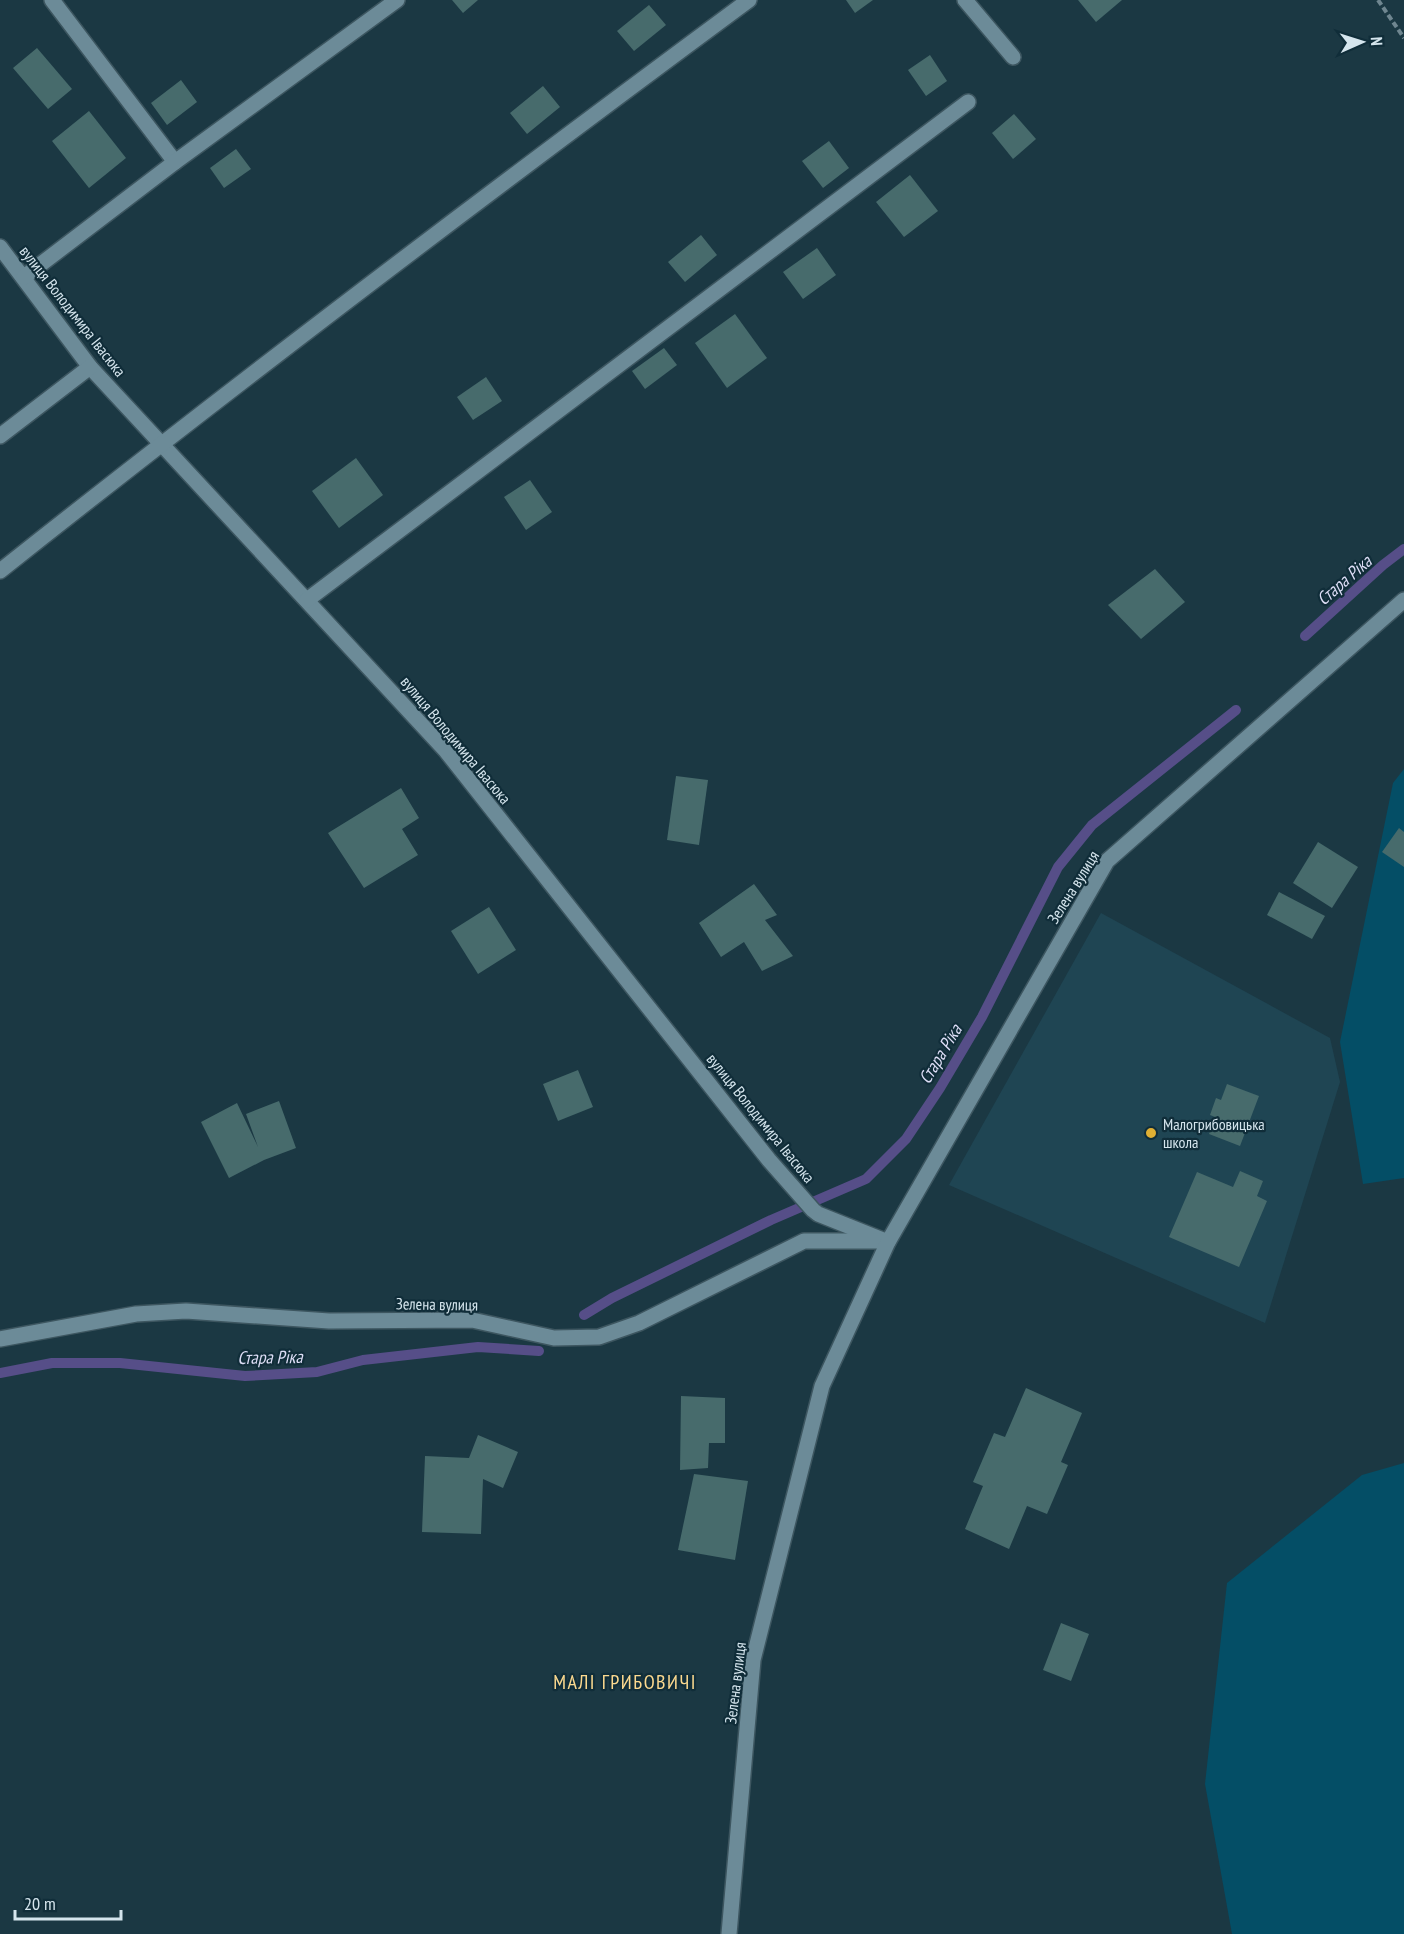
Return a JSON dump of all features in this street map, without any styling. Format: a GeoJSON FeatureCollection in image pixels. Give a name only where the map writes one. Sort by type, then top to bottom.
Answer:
{"type":"FeatureCollection","features":[{"type":"Feature","properties":{"kind":"street"},"geometry":{"type":"LineString","coordinates":[[52,0],[175,162]]}},
{"type":"Feature","properties":{"kind":"street"},"geometry":{"type":"LineString","coordinates":[[24,277],[175,162],[397,0]]}},
{"type":"Feature","properties":{"kind":"street"},"geometry":{"type":"LineString","coordinates":[[0,572],[162,443],[485,196],[749,0]]}},
{"type":"Feature","properties":{"kind":"street"},"geometry":{"type":"LineString","coordinates":[[965,0],[1013,57]]}},
{"type":"Feature","properties":{"kind":"street"},"geometry":{"type":"LineString","coordinates":[[307,600],[968,102]]}},
{"type":"Feature","properties":{"kind":"street","name":"вулиця Володимира Івасюка"},"geometry":{"type":"LineString","coordinates":[[0,247],[90,367],[446,751],[769,1160],[813,1210],[888,1242]]}},
{"type":"Feature","properties":{"kind":"street"},"geometry":{"type":"LineString","coordinates":[[0,436],[90,367]]}},
{"type":"Feature","properties":{"kind":"street","name":"Зелена вулиця"},"geometry":{"type":"LineString","coordinates":[[729,1934],[753,1660],[822,1386],[888,1242],[1107,861],[1404,600]]}},
{"type":"Feature","properties":{"kind":"street","name":"Зелена вулиця"},"geometry":{"type":"LineString","coordinates":[[0,1339],[136,1314],[186,1311],[329,1321],[472,1320],[554,1338],[599,1337],[639,1323],[804,1241],[888,1242]]}},
{"type":"Feature","properties":{"kind":"path"},"geometry":{"type":"LineString","coordinates":[[1378,0],[1404,38]]}},
{"type":"Feature","properties":{"kind":"shaded area"},"geometry":{"type":"Polygon","coordinates":[[[1404,769],[1404,1178],[1363,1184],[1340,1042],[1393,783],[1404,769]]]}},
{"type":"Feature","properties":{"kind":"shaded area","name":"Малогрибовицька школа"},"geometry":{"type":"Polygon","coordinates":[[[1101,913],[1330,1038],[1340,1082],[1265,1323],[949,1185],[1101,913]]]}},
{"type":"Feature","properties":{"kind":"shaded area"},"geometry":{"type":"Polygon","coordinates":[[[1404,1463],[1404,1934],[1232,1934],[1205,1784],[1227,1583],[1362,1475],[1404,1463]]]}},
{"type":"Feature","properties":{"kind":"building"},"geometry":{"type":"Polygon","coordinates":[[[452,0],[478,0],[463,13],[452,0]]]}},
{"type":"Feature","properties":{"kind":"building"},"geometry":{"type":"Polygon","coordinates":[[[846,0],[873,0],[855,13],[846,0]]]}},
{"type":"Feature","properties":{"kind":"building"},"geometry":{"type":"Polygon","coordinates":[[[1078,0],[1122,0],[1096,22],[1078,0]]]}},
{"type":"Feature","properties":{"kind":"building"},"geometry":{"type":"Polygon","coordinates":[[[649,5],[666,25],[634,51],[617,31],[649,5]]]}},
{"type":"Feature","properties":{"kind":"building"},"geometry":{"type":"Polygon","coordinates":[[[37,48],[72,89],[48,109],[13,68],[37,48]]]}},
{"type":"Feature","properties":{"kind":"building"},"geometry":{"type":"Polygon","coordinates":[[[930,55],[947,81],[926,96],[908,70],[930,55]]]}},
{"type":"Feature","properties":{"kind":"building"},"geometry":{"type":"Polygon","coordinates":[[[181,80],[197,102],[167,125],[151,103],[181,80]]]}},
{"type":"Feature","properties":{"kind":"building"},"geometry":{"type":"Polygon","coordinates":[[[543,86],[560,107],[527,134],[510,113],[543,86]]]}},
{"type":"Feature","properties":{"kind":"building"},"geometry":{"type":"Polygon","coordinates":[[[89,111],[126,158],[89,188],[52,141],[89,111]]]}},
{"type":"Feature","properties":{"kind":"building"},"geometry":{"type":"Polygon","coordinates":[[[1014,114],[1036,139],[1013,159],[992,133],[1014,114]]]}},
{"type":"Feature","properties":{"kind":"building"},"geometry":{"type":"Polygon","coordinates":[[[829,141],[849,168],[823,188],[802,161],[829,141]]]}},
{"type":"Feature","properties":{"kind":"building"},"geometry":{"type":"Polygon","coordinates":[[[236,149],[251,169],[224,188],[210,168],[236,149]]]}},
{"type":"Feature","properties":{"kind":"building"},"geometry":{"type":"Polygon","coordinates":[[[910,175],[938,211],[904,237],[876,202],[910,175]]]}},
{"type":"Feature","properties":{"kind":"building"},"geometry":{"type":"Polygon","coordinates":[[[701,235],[717,255],[685,282],[668,262],[701,235]]]}},
{"type":"Feature","properties":{"kind":"building"},"geometry":{"type":"Polygon","coordinates":[[[817,248],[836,275],[803,299],[783,272],[817,248]]]}},
{"type":"Feature","properties":{"kind":"building"},"geometry":{"type":"Polygon","coordinates":[[[735,314],[767,358],[727,388],[695,343],[735,314]]]}},
{"type":"Feature","properties":{"kind":"building"},"geometry":{"type":"Polygon","coordinates":[[[664,348],[677,365],[645,389],[632,371],[664,348]]]}},
{"type":"Feature","properties":{"kind":"building"},"geometry":{"type":"Polygon","coordinates":[[[486,377],[502,401],[473,420],[457,397],[486,377]]]}},
{"type":"Feature","properties":{"kind":"building"},"geometry":{"type":"Polygon","coordinates":[[[356,458],[383,495],[339,528],[312,491],[356,458]]]}},
{"type":"Feature","properties":{"kind":"building"},"geometry":{"type":"Polygon","coordinates":[[[530,480],[552,512],[526,530],[504,497],[530,480]]]}},
{"type":"Feature","properties":{"kind":"building"},"geometry":{"type":"Polygon","coordinates":[[[1155,569],[1185,602],[1141,639],[1108,605],[1155,569]]]}},
{"type":"Feature","properties":{"kind":"building"},"geometry":{"type":"Polygon","coordinates":[[[676,776],[708,780],[699,845],[667,840],[676,776]]]}},
{"type":"Feature","properties":{"kind":"building"},"geometry":{"type":"Polygon","coordinates":[[[401,788],[419,818],[402,829],[418,855],[364,888],[328,833],[401,788]]]}},
{"type":"Feature","properties":{"kind":"building"},"geometry":{"type":"Polygon","coordinates":[[[1399,828],[1404,832],[1404,867],[1382,852],[1399,828]]]}},
{"type":"Feature","properties":{"kind":"building"},"geometry":{"type":"Polygon","coordinates":[[[1318,842],[1358,867],[1332,908],[1293,883],[1318,842]]]}},
{"type":"Feature","properties":{"kind":"building"},"geometry":{"type":"Polygon","coordinates":[[[754,884],[777,915],[765,920],[793,956],[762,971],[744,942],[721,957],[699,923],[754,884]]]}},
{"type":"Feature","properties":{"kind":"building"},"geometry":{"type":"Polygon","coordinates":[[[1279,892],[1325,916],[1312,939],[1267,915],[1279,892]]]}},
{"type":"Feature","properties":{"kind":"building"},"geometry":{"type":"Polygon","coordinates":[[[489,907],[516,950],[478,974],[451,931],[489,907]]]}},
{"type":"Feature","properties":{"kind":"building"},"geometry":{"type":"Polygon","coordinates":[[[578,1070],[593,1107],[558,1121],[543,1084],[578,1070]]]}},
{"type":"Feature","properties":{"kind":"building"},"geometry":{"type":"Polygon","coordinates":[[[1227,1084],[1259,1096],[1240,1146],[1209,1134],[1215,1117],[1210,1115],[1216,1098],[1221,1100],[1227,1084]]]}},
{"type":"Feature","properties":{"kind":"building"},"geometry":{"type":"Polygon","coordinates":[[[279,1101],[296,1148],[264,1160],[229,1178],[201,1122],[237,1103],[258,1147],[246,1114],[279,1101]]]}},
{"type":"Feature","properties":{"kind":"building"},"geometry":{"type":"Polygon","coordinates":[[[1240,1171],[1263,1181],[1257,1196],[1267,1201],[1239,1267],[1169,1237],[1197,1172],[1233,1187],[1240,1171]]]}},
{"type":"Feature","properties":{"kind":"building"},"geometry":{"type":"Polygon","coordinates":[[[1026,1388],[1082,1413],[1061,1462],[1068,1465],[1047,1514],[1027,1506],[1009,1549],[965,1529],[983,1486],[973,1482],[994,1433],[1005,1437],[1026,1388]]]}},
{"type":"Feature","properties":{"kind":"building"},"geometry":{"type":"Polygon","coordinates":[[[681,1396],[725,1398],[725,1443],[709,1443],[708,1468],[680,1470],[681,1396]]]}},
{"type":"Feature","properties":{"kind":"building"},"geometry":{"type":"Polygon","coordinates":[[[478,1435],[518,1452],[503,1488],[483,1479],[481,1534],[422,1532],[425,1456],[469,1458],[478,1435]]]}},
{"type":"Feature","properties":{"kind":"building"},"geometry":{"type":"Polygon","coordinates":[[[694,1474],[748,1481],[735,1560],[678,1550],[694,1474]]]}},
{"type":"Feature","properties":{"kind":"building"},"geometry":{"type":"Polygon","coordinates":[[[1061,1623],[1089,1634],[1071,1681],[1043,1670],[1061,1623]]]}},
{"type":"Feature","properties":{"kind":"waterway","name":"Стара Ріка"},"geometry":{"type":"LineString","coordinates":[[1305,636],[1383,565],[1404,549]]}},
{"type":"Feature","properties":{"kind":"waterway","name":"Стара Ріка"},"geometry":{"type":"LineString","coordinates":[[584,1315],[612,1298],[771,1220],[866,1179],[906,1139],[940,1088],[982,1017],[1058,867],[1092,825],[1236,710]]}},
{"type":"Feature","properties":{"kind":"waterway","name":"Стара Ріка"},"geometry":{"type":"LineString","coordinates":[[0,1373],[52,1363],[120,1363],[245,1376],[317,1372],[363,1360],[478,1347],[539,1351]]}},
{"type":"Feature","properties":{"kind":"place","name":"Малогрибовицька школа"},"geometry":{"type":"Point","coordinates":[1151,1133]}},
{"type":"Feature","properties":{"kind":"district","name":"МАЛІ ГРИБОВИЧІ"},"geometry":{"type":"Point","coordinates":[625,1682]}}]}
